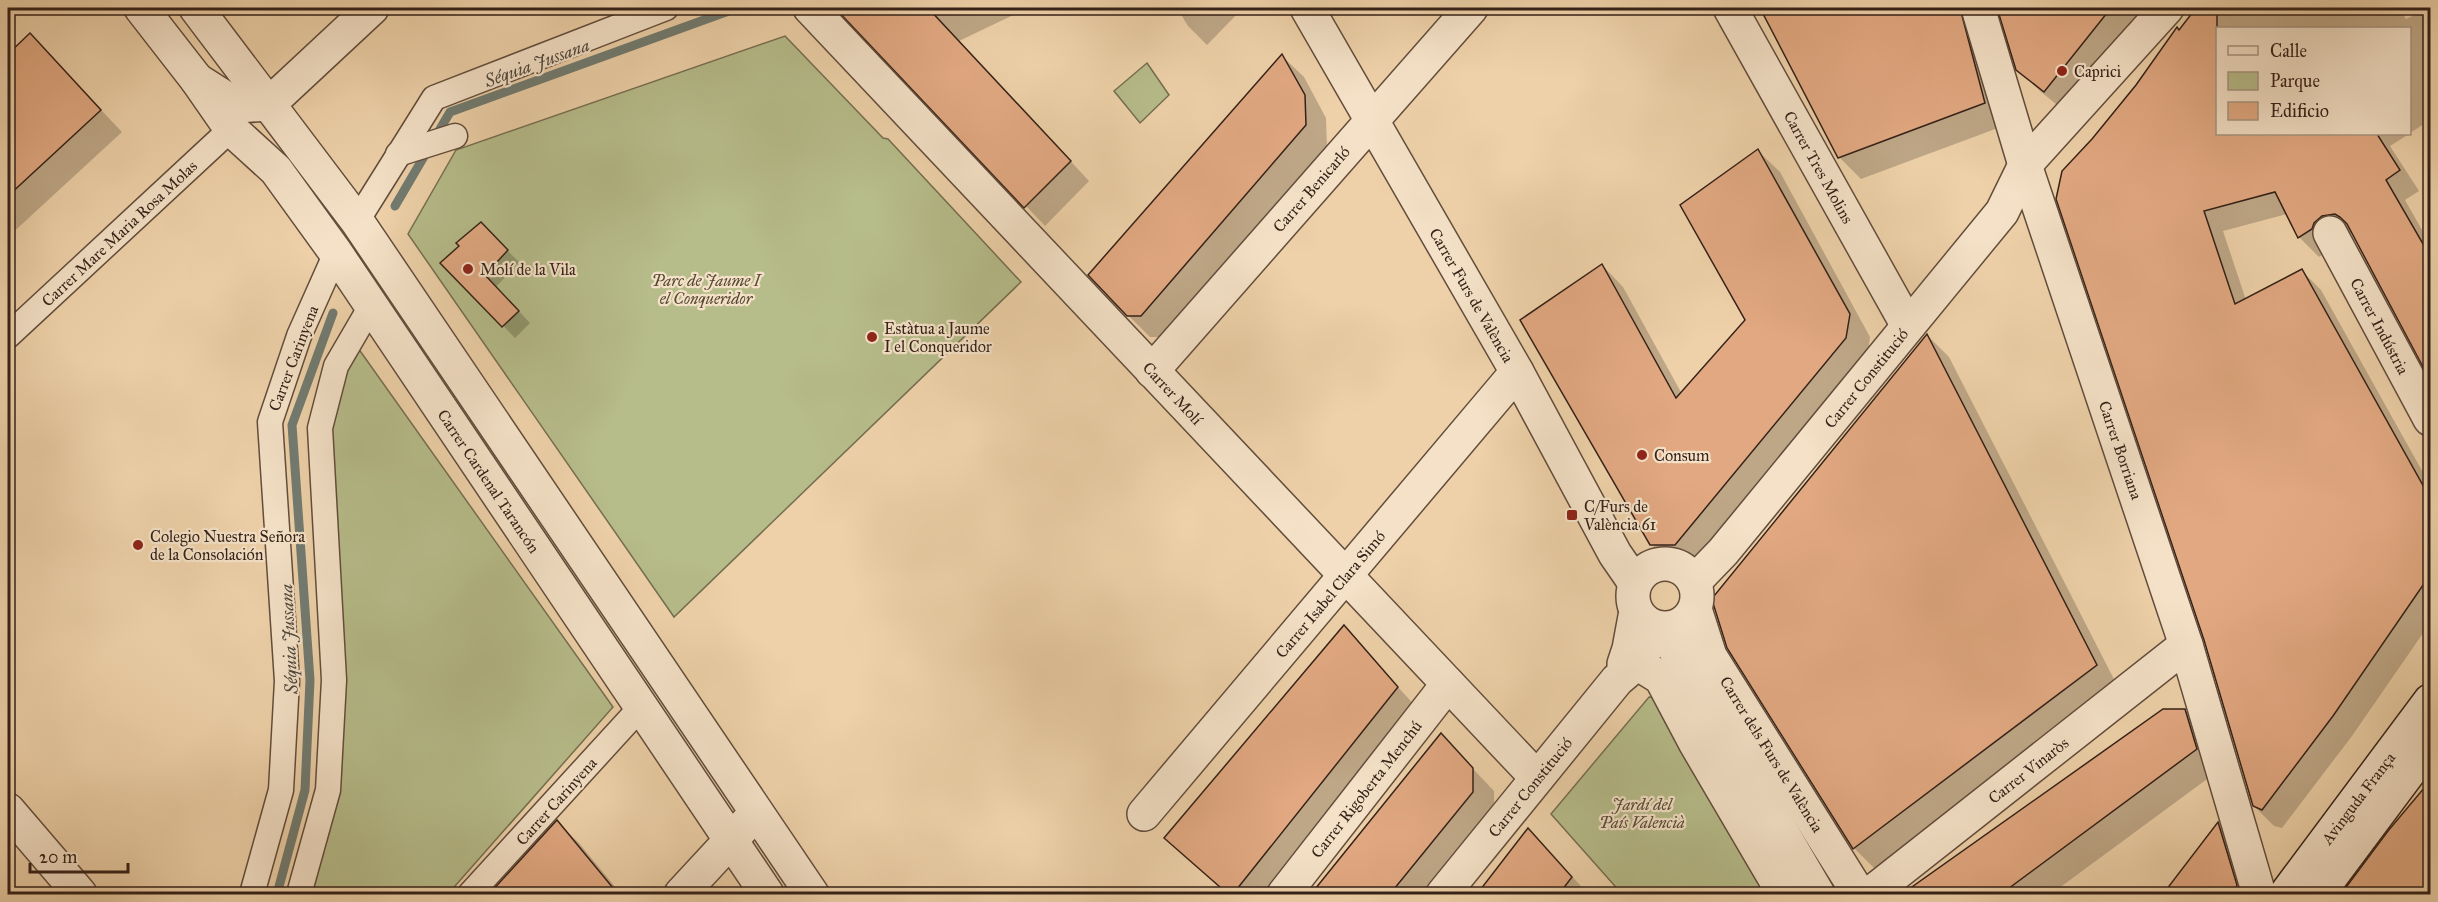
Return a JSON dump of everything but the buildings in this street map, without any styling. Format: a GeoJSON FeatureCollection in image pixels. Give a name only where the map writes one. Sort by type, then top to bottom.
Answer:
{"type":"FeatureCollection","features":[{"type":"Feature","properties":{"kind":"street","name":"Carrer Cardenal Tarancón"},"geometry":{"type":"LineString","coordinates":[[141,8],[197,80],[231,129],[276,170],[336,253],[767,894]]}},
{"type":"Feature","properties":{"kind":"street"},"geometry":{"type":"LineString","coordinates":[[196,8],[357,221],[812,894]]}},
{"type":"Feature","properties":{"kind":"street"},"geometry":{"type":"LineString","coordinates":[[269,104],[372,8]]}},
{"type":"Feature","properties":{"kind":"street"},"geometry":{"type":"LineString","coordinates":[[357,221],[405,152],[434,98],[666,8]]}},
{"type":"Feature","properties":{"kind":"street","name":"Carrer Molí"},"geometry":{"type":"LineString","coordinates":[[810,8],[1537,778]]}},
{"type":"Feature","properties":{"kind":"street","name":"Carrer Furs de València"},"geometry":{"type":"LineString","coordinates":[[1307,8],[1517,372],[1615,554],[1666,609]]}},
{"type":"Feature","properties":{"kind":"street","name":"Carrer Benicarló"},"geometry":{"type":"LineString","coordinates":[[1152,371],[1471,8]]}},
{"type":"Feature","properties":{"kind":"street","name":"Carrer Tres Molins"},"geometry":{"type":"LineString","coordinates":[[1730,8],[1908,326]]}},
{"type":"Feature","properties":{"kind":"street","name":"Carrer Borriana"},"geometry":{"type":"LineString","coordinates":[[1978,8],[2025,165],[2186,645],[2259,894]]}},
{"type":"Feature","properties":{"kind":"street","name":"Carrer Constitució"},"geometry":{"type":"LineString","coordinates":[[1443,894],[1627,671],[1629,649],[1723,552],[2002,212],[2025,165],[2167,8]]}},
{"type":"Feature","properties":{"kind":"street","name":"Carrer Cardenal Tarancón"},"geometry":{"type":"LineString","coordinates":[[197,80],[238,106],[269,104]]}},
{"type":"Feature","properties":{"kind":"street","name":"Carrer Mare Maria Rosa Molas"},"geometry":{"type":"LineString","coordinates":[[8,336],[231,129]]}},
{"type":"Feature","properties":{"kind":"street"},"geometry":{"type":"LineString","coordinates":[[405,152],[455,136]]}},
{"type":"Feature","properties":{"kind":"street","name":"Carrer Indústria"},"geometry":{"type":"LineString","coordinates":[[2330,233],[2430,419]]}},
{"type":"Feature","properties":{"kind":"street","name":"Carrer Carinyena"},"geometry":{"type":"LineString","coordinates":[[252,894],[281,790],[287,681],[270,422],[299,336],[336,253]]}},
{"type":"Feature","properties":{"kind":"street"},"geometry":{"type":"LineString","coordinates":[[299,894],[328,790],[334,680],[320,428],[336,366],[371,306]]}},
{"type":"Feature","properties":{"kind":"street","name":"Carrer Isabel Clara Simó"},"geometry":{"type":"LineString","coordinates":[[1144,814],[1517,372]]}},
{"type":"Feature","properties":{"kind":"street","name":"Carrer dels Furs de València"},"geometry":{"type":"LineString","coordinates":[[1666,609],[1696,685],[1818,894]]}},
{"type":"Feature","properties":{"kind":"street","name":"Carrer dels Furs de València"},"geometry":{"type":"LineString","coordinates":[[1666,609],[1710,656],[1859,894]]}},
{"type":"Feature","properties":{"kind":"street","name":"Carrer Vinaròs"},"geometry":{"type":"LineString","coordinates":[[1870,894],[2186,645]]}},
{"type":"Feature","properties":{"kind":"street"},"geometry":{"type":"LineString","coordinates":[[1627,671],[1661,678],[1696,744],[1784,894]]}},
{"type":"Feature","properties":{"kind":"street","name":"Carrer Rigoberta Menchú"},"geometry":{"type":"LineString","coordinates":[[1284,894],[1448,684]]}},
{"type":"Feature","properties":{"kind":"street","name":"Carrer dels Furs de València"},"geometry":{"type":"LineString","coordinates":[[1696,685],[1696,744]]}},
{"type":"Feature","properties":{"kind":"street","name":"Avinguda França"},"geometry":{"type":"LineString","coordinates":[[2286,894],[2430,701]]}},
{"type":"Feature","properties":{"kind":"street","name":"Carrer Carinyena"},"geometry":{"type":"LineString","coordinates":[[470,894],[641,707]]}},
{"type":"Feature","properties":{"kind":"street","name":"Avinguda França"},"geometry":{"type":"LineString","coordinates":[[2318,894],[2430,744]]}},
{"type":"Feature","properties":{"kind":"street"},"geometry":{"type":"LineString","coordinates":[[8,810],[80,894]]}},
{"type":"Feature","properties":{"kind":"street"},"geometry":{"type":"LineString","coordinates":[[681,894],[756,813]]}},
{"type":"Feature","properties":{"kind":"green space","name":"Parc de Jaume I el Conqueridor"},"geometry":{"type":"Polygon","coordinates":[[[785,36],[883,138],[888,139],[1021,282],[674,617],[408,234],[456,150],[785,36]]]}},
{"type":"Feature","properties":{"kind":"green space"},"geometry":{"type":"Polygon","coordinates":[[[1147,63],[1169,95],[1140,123],[1114,91],[1147,63]]]}},
{"type":"Feature","properties":{"kind":"green space"},"geometry":{"type":"Polygon","coordinates":[[[358,348],[613,707],[448,894],[310,894],[317,867],[332,428],[343,380],[358,348]]]}},
{"type":"Feature","properties":{"kind":"green space","name":"Jardí del País Valencià"},"geometry":{"type":"Polygon","coordinates":[[[1649,697],[1655,698],[1769,894],[1622,894],[1551,814],[1649,697]]]}},
{"type":"Feature","properties":{"kind":"waterway","name":"Séquia Jussana"},"geometry":{"type":"LineString","coordinates":[[436,136],[450,112],[737,8]]}},
{"type":"Feature","properties":{"kind":"waterway","name":"Séquia Jussana"},"geometry":{"type":"LineString","coordinates":[[395,206],[429,148]]}},
{"type":"Feature","properties":{"kind":"waterway","name":"Séquia Jussana"},"geometry":{"type":"LineString","coordinates":[[277,894],[305,790],[310,680],[292,425],[333,313]]}},
{"type":"Feature","properties":{"kind":"place","name":"Caprici"},"geometry":{"type":"Point","coordinates":[2062,71]}},
{"type":"Feature","properties":{"kind":"place","name":"Molí de la Vila"},"geometry":{"type":"Point","coordinates":[468,269]}},
{"type":"Feature","properties":{"kind":"place","name":"Estàtua a Jaume I el Conqueridor"},"geometry":{"type":"Point","coordinates":[872,337]}},
{"type":"Feature","properties":{"kind":"place","name":"Consum"},"geometry":{"type":"Point","coordinates":[1642,455]}},
{"type":"Feature","properties":{"kind":"place","name":"C/Furs de València 61"},"geometry":{"type":"Point","coordinates":[1572,515]}},
{"type":"Feature","properties":{"kind":"place","name":"Colegio Nuestra Señora de la Consolación"},"geometry":{"type":"Point","coordinates":[138,545]}}]}
